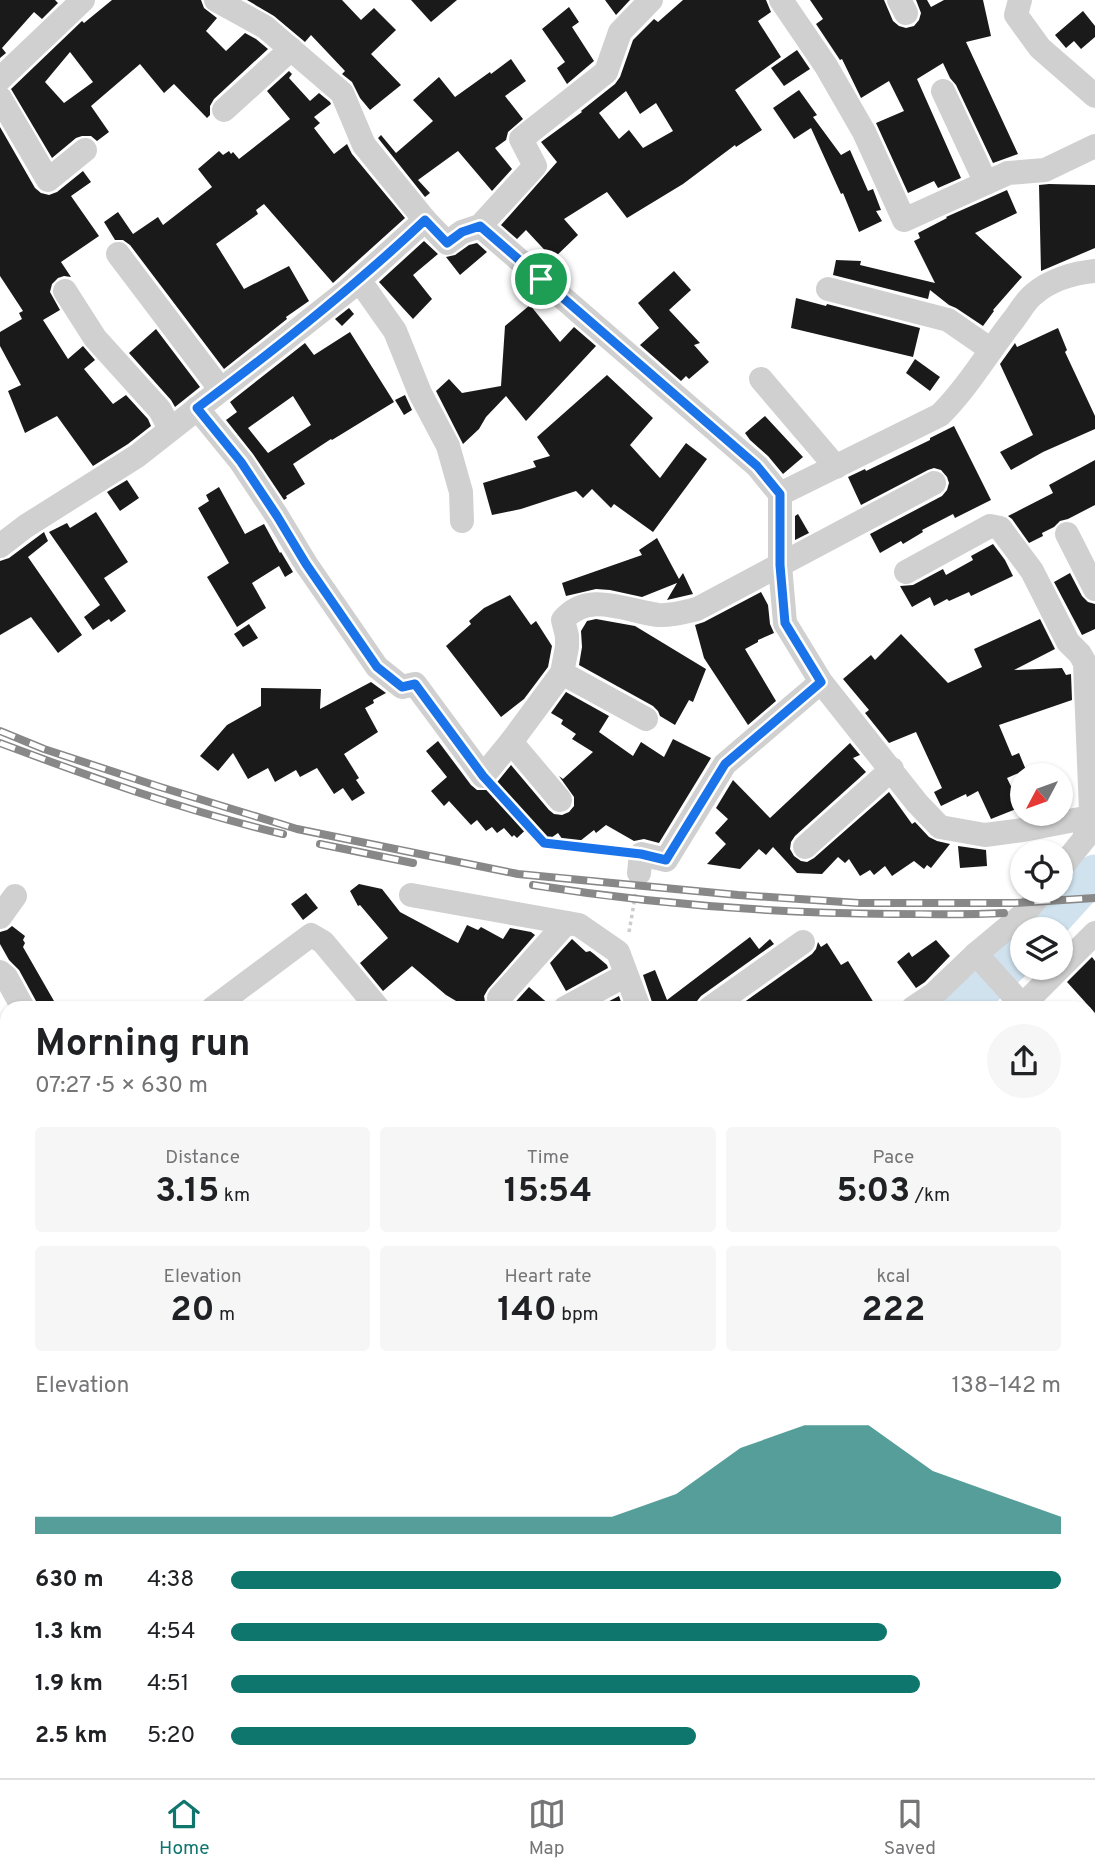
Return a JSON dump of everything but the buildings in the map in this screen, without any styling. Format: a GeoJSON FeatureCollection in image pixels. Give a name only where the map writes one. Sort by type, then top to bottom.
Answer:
{"type":"FeatureCollection","features":[{"type":"Feature","properties":{"kind":"street"},"geometry":{"type":"LineString","coordinates":[[0,79],[83,0]]}},
{"type":"Feature","properties":{"kind":"street"},"geometry":{"type":"LineString","coordinates":[[216,0],[265,27],[342,93],[364,145],[447,243],[462,232],[480,226],[535,166],[521,139],[606,72],[620,32],[651,0]]}},
{"type":"Feature","properties":{"kind":"street"},"geometry":{"type":"LineString","coordinates":[[781,0],[826,66],[864,132],[904,220],[1008,173],[1045,170],[1095,146]]}},
{"type":"Feature","properties":{"kind":"street"},"geometry":{"type":"LineString","coordinates":[[1020,0],[1016,15],[1040,48],[1095,96]]}},
{"type":"Feature","properties":{"kind":"street"},"geometry":{"type":"LineString","coordinates":[[224,110],[291,49]]}},
{"type":"Feature","properties":{"kind":"street"},"geometry":{"type":"LineString","coordinates":[[943,91],[986,183]]}},
{"type":"Feature","properties":{"kind":"street"},"geometry":{"type":"LineString","coordinates":[[0,98],[48,180],[85,150]]}},
{"type":"Feature","properties":{"kind":"street"},"geometry":{"type":"LineString","coordinates":[[0,546],[26,526],[137,457],[359,280],[425,220]]}},
{"type":"Feature","properties":{"kind":"street"},"geometry":{"type":"LineString","coordinates":[[480,226],[757,466],[780,494],[780,565],[785,623],[821,682],[917,803],[940,827],[985,835],[1023,831],[1092,814]]}},
{"type":"Feature","properties":{"kind":"street"},"geometry":{"type":"LineString","coordinates":[[118,254],[221,390]]}},
{"type":"Feature","properties":{"kind":"street"},"geometry":{"type":"LineString","coordinates":[[780,494],[940,415],[954,401],[990,349],[1034,294],[1053,282],[1095,271]]}},
{"type":"Feature","properties":{"kind":"street"},"geometry":{"type":"LineString","coordinates":[[359,280],[395,331],[420,393],[447,446],[461,492],[462,521]]}},
{"type":"Feature","properties":{"kind":"street"},"geometry":{"type":"LineString","coordinates":[[828,289],[948,320],[990,349]]}},
{"type":"Feature","properties":{"kind":"street"},"geometry":{"type":"LineString","coordinates":[[65,291],[94,338],[160,410],[170,429]]}},
{"type":"Feature","properties":{"kind":"street"},"geometry":{"type":"LineString","coordinates":[[761,379],[836,467]]}},
{"type":"Feature","properties":{"kind":"street"},"geometry":{"type":"LineString","coordinates":[[197,408],[241,462],[306,564],[377,667],[402,687],[415,684],[483,776],[562,673],[567,647],[563,620],[571,610],[608,603],[660,615],[697,608],[934,483]]}},
{"type":"Feature","properties":{"kind":"street"},"geometry":{"type":"LineString","coordinates":[[905,572],[990,526],[1000,528],[1032,571],[1068,642],[1090,660],[1092,814],[1085,838],[1073,853]]}},
{"type":"Feature","properties":{"kind":"street"},"geometry":{"type":"LineString","coordinates":[[1067,534],[1095,589]]}},
{"type":"Feature","properties":{"kind":"street"},"geometry":{"type":"LineString","coordinates":[[562,673],[646,719]]}},
{"type":"Feature","properties":{"kind":"street"},"geometry":{"type":"LineString","coordinates":[[640,863],[666,860],[725,764],[821,682]]}},
{"type":"Feature","properties":{"kind":"street"},"geometry":{"type":"LineString","coordinates":[[511,742],[561,800]]}},
{"type":"Feature","properties":{"kind":"street"},"geometry":{"type":"LineString","coordinates":[[805,847],[891,769]]}},
{"type":"Feature","properties":{"kind":"street"},"geometry":{"type":"LineString","coordinates":[[411,895],[579,925],[622,964],[636,1001]]}},
{"type":"Feature","properties":{"kind":"street"},"geometry":{"type":"LineString","coordinates":[[0,917],[15,896]]}},
{"type":"Feature","properties":{"kind":"street"},"geometry":{"type":"LineString","coordinates":[[924,1001],[979,958],[1033,903]]}},
{"type":"Feature","properties":{"kind":"street"},"geometry":{"type":"LineString","coordinates":[[499,998],[566,923]]}},
{"type":"Feature","properties":{"kind":"street"},"geometry":{"type":"LineString","coordinates":[[1021,1001],[1095,933]]}},
{"type":"Feature","properties":{"kind":"street"},"geometry":{"type":"LineString","coordinates":[[222,1001],[311,935],[324,942],[372,1001]]}},
{"type":"Feature","properties":{"kind":"street"},"geometry":{"type":"LineString","coordinates":[[719,1001],[803,942]]}},
{"type":"Feature","properties":{"kind":"street"},"geometry":{"type":"LineString","coordinates":[[979,958],[1017,1001]]}},
{"type":"Feature","properties":{"kind":"street"},"geometry":{"type":"LineString","coordinates":[[574,1001],[622,964]]}},
{"type":"Feature","properties":{"kind":"street"},"geometry":{"type":"LineString","coordinates":[[0,972],[6,977],[19,1001]]}},
{"type":"Feature","properties":{"kind":"path"},"geometry":{"type":"LineString","coordinates":[[483,776],[544,843],[640,863],[622,964]]}},
{"type":"Feature","properties":{"kind":"waterway"},"geometry":{"type":"LineString","coordinates":[[1055,917],[1095,873]]}},
{"type":"Feature","properties":{"kind":"waterway"},"geometry":{"type":"LineString","coordinates":[[966,1001],[1010,965]]}},
{"type":"Feature","properties":{"kind":"railway"},"geometry":{"type":"LineString","coordinates":[[0,731],[44,749],[297,829],[518,874],[738,895],[859,903],[1015,903],[1095,898]]}},
{"type":"Feature","properties":{"kind":"railway"},"geometry":{"type":"LineString","coordinates":[[0,743],[140,793],[283,834]]}},
{"type":"Feature","properties":{"kind":"railway"},"geometry":{"type":"LineString","coordinates":[[320,844],[413,863]]}},
{"type":"Feature","properties":{"kind":"railway"},"geometry":{"type":"LineString","coordinates":[[533,885],[667,902],[802,912],[1004,913]]}},
{"type":"Feature","properties":{"kind":"route"},"geometry":{"type":"LineString","coordinates":[[425,220],[447,243],[462,232],[480,226],[541,279],[757,466],[780,494],[780,565],[785,623],[821,682],[725,764],[666,860],[641,854],[544,843],[483,776],[415,684],[402,687],[377,667],[306,564],[241,462],[197,408],[348,290],[425,220]]}}]}
